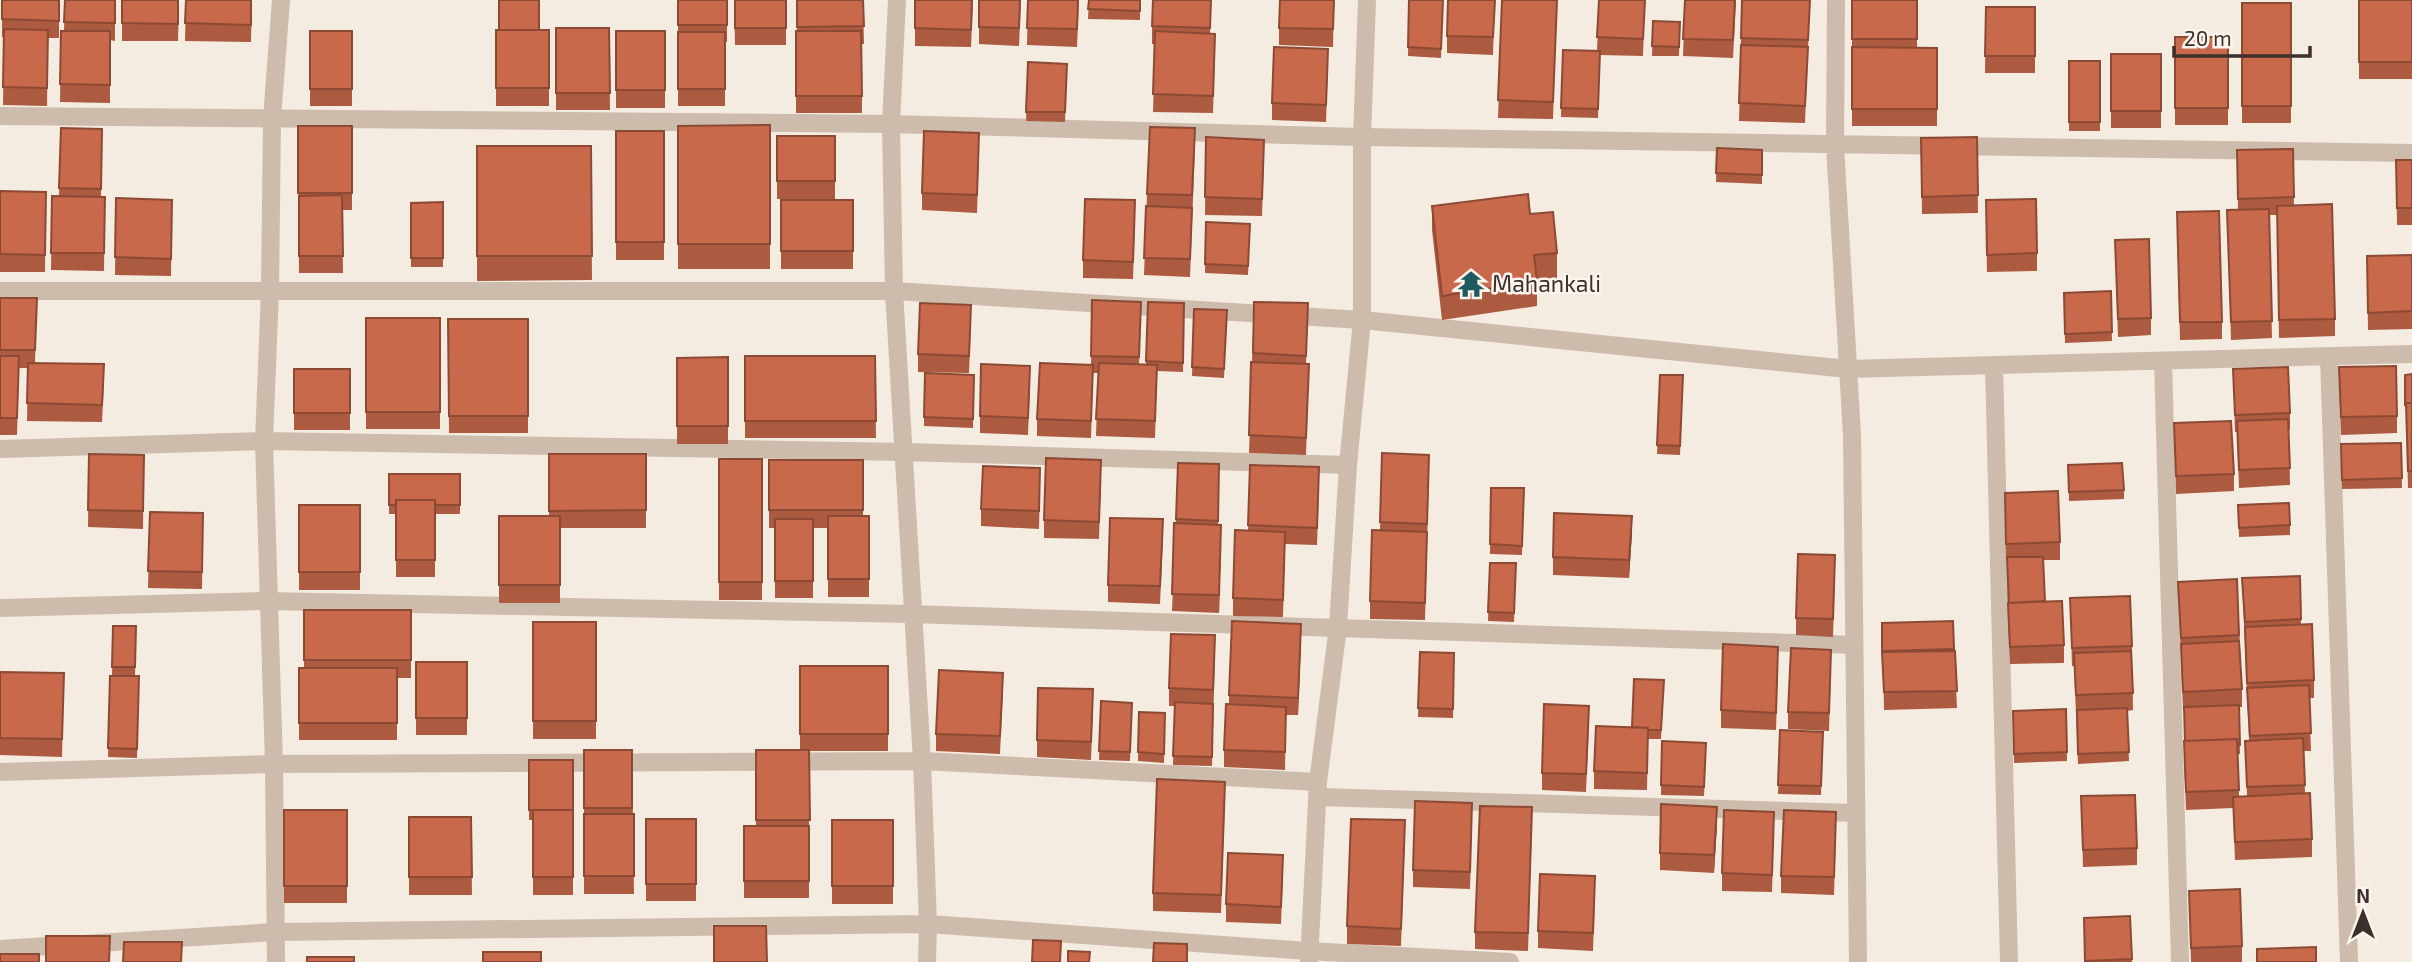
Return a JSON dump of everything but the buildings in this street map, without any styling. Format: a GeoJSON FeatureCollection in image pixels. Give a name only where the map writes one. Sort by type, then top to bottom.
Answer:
{"type":"FeatureCollection","features":[{"type":"Feature","properties":{"kind":"street"},"geometry":{"type":"LineString","coordinates":[[276,962],[274,764],[264,441],[270,291],[272,119],[281,0]]}},
{"type":"Feature","properties":{"kind":"street"},"geometry":{"type":"LineString","coordinates":[[897,0],[891,124],[894,291],[922,761],[927,962]]}},
{"type":"Feature","properties":{"kind":"street"},"geometry":{"type":"LineString","coordinates":[[1308,956],[1318,789],[1338,627],[1348,465],[1362,320],[1362,137],[1367,0]]}},
{"type":"Feature","properties":{"kind":"street"},"geometry":{"type":"LineString","coordinates":[[1836,0],[1835,145],[1852,435],[1857,962]]}},
{"type":"Feature","properties":{"kind":"street"},"geometry":{"type":"LineString","coordinates":[[0,116],[891,124],[1362,137],[2412,153]]}},
{"type":"Feature","properties":{"kind":"street"},"geometry":{"type":"LineString","coordinates":[[0,291],[894,291],[1362,320],[1848,369],[2412,354]]}},
{"type":"Feature","properties":{"kind":"street"},"geometry":{"type":"LineString","coordinates":[[2329,356],[2349,962]]}},
{"type":"Feature","properties":{"kind":"street"},"geometry":{"type":"LineString","coordinates":[[2163,361],[2180,962]]}},
{"type":"Feature","properties":{"kind":"street"},"geometry":{"type":"LineString","coordinates":[[1994,366],[2009,962]]}},
{"type":"Feature","properties":{"kind":"street"},"geometry":{"type":"LineString","coordinates":[[0,449],[264,441],[904,452],[1348,465]]}},
{"type":"Feature","properties":{"kind":"street"},"geometry":{"type":"LineString","coordinates":[[0,608],[267,601],[912,614],[1854,645]]}},
{"type":"Feature","properties":{"kind":"street"},"geometry":{"type":"LineString","coordinates":[[0,772],[274,764],[922,761],[1318,789],[1856,813]]}},
{"type":"Feature","properties":{"kind":"street"},"geometry":{"type":"LineString","coordinates":[[0,949],[275,932],[928,924],[1308,956],[1510,962]]}},
{"type":"Feature","properties":{"kind":"place","name":"Mahankali"},"geometry":{"type":"Point","coordinates":[1471,284]}}]}
